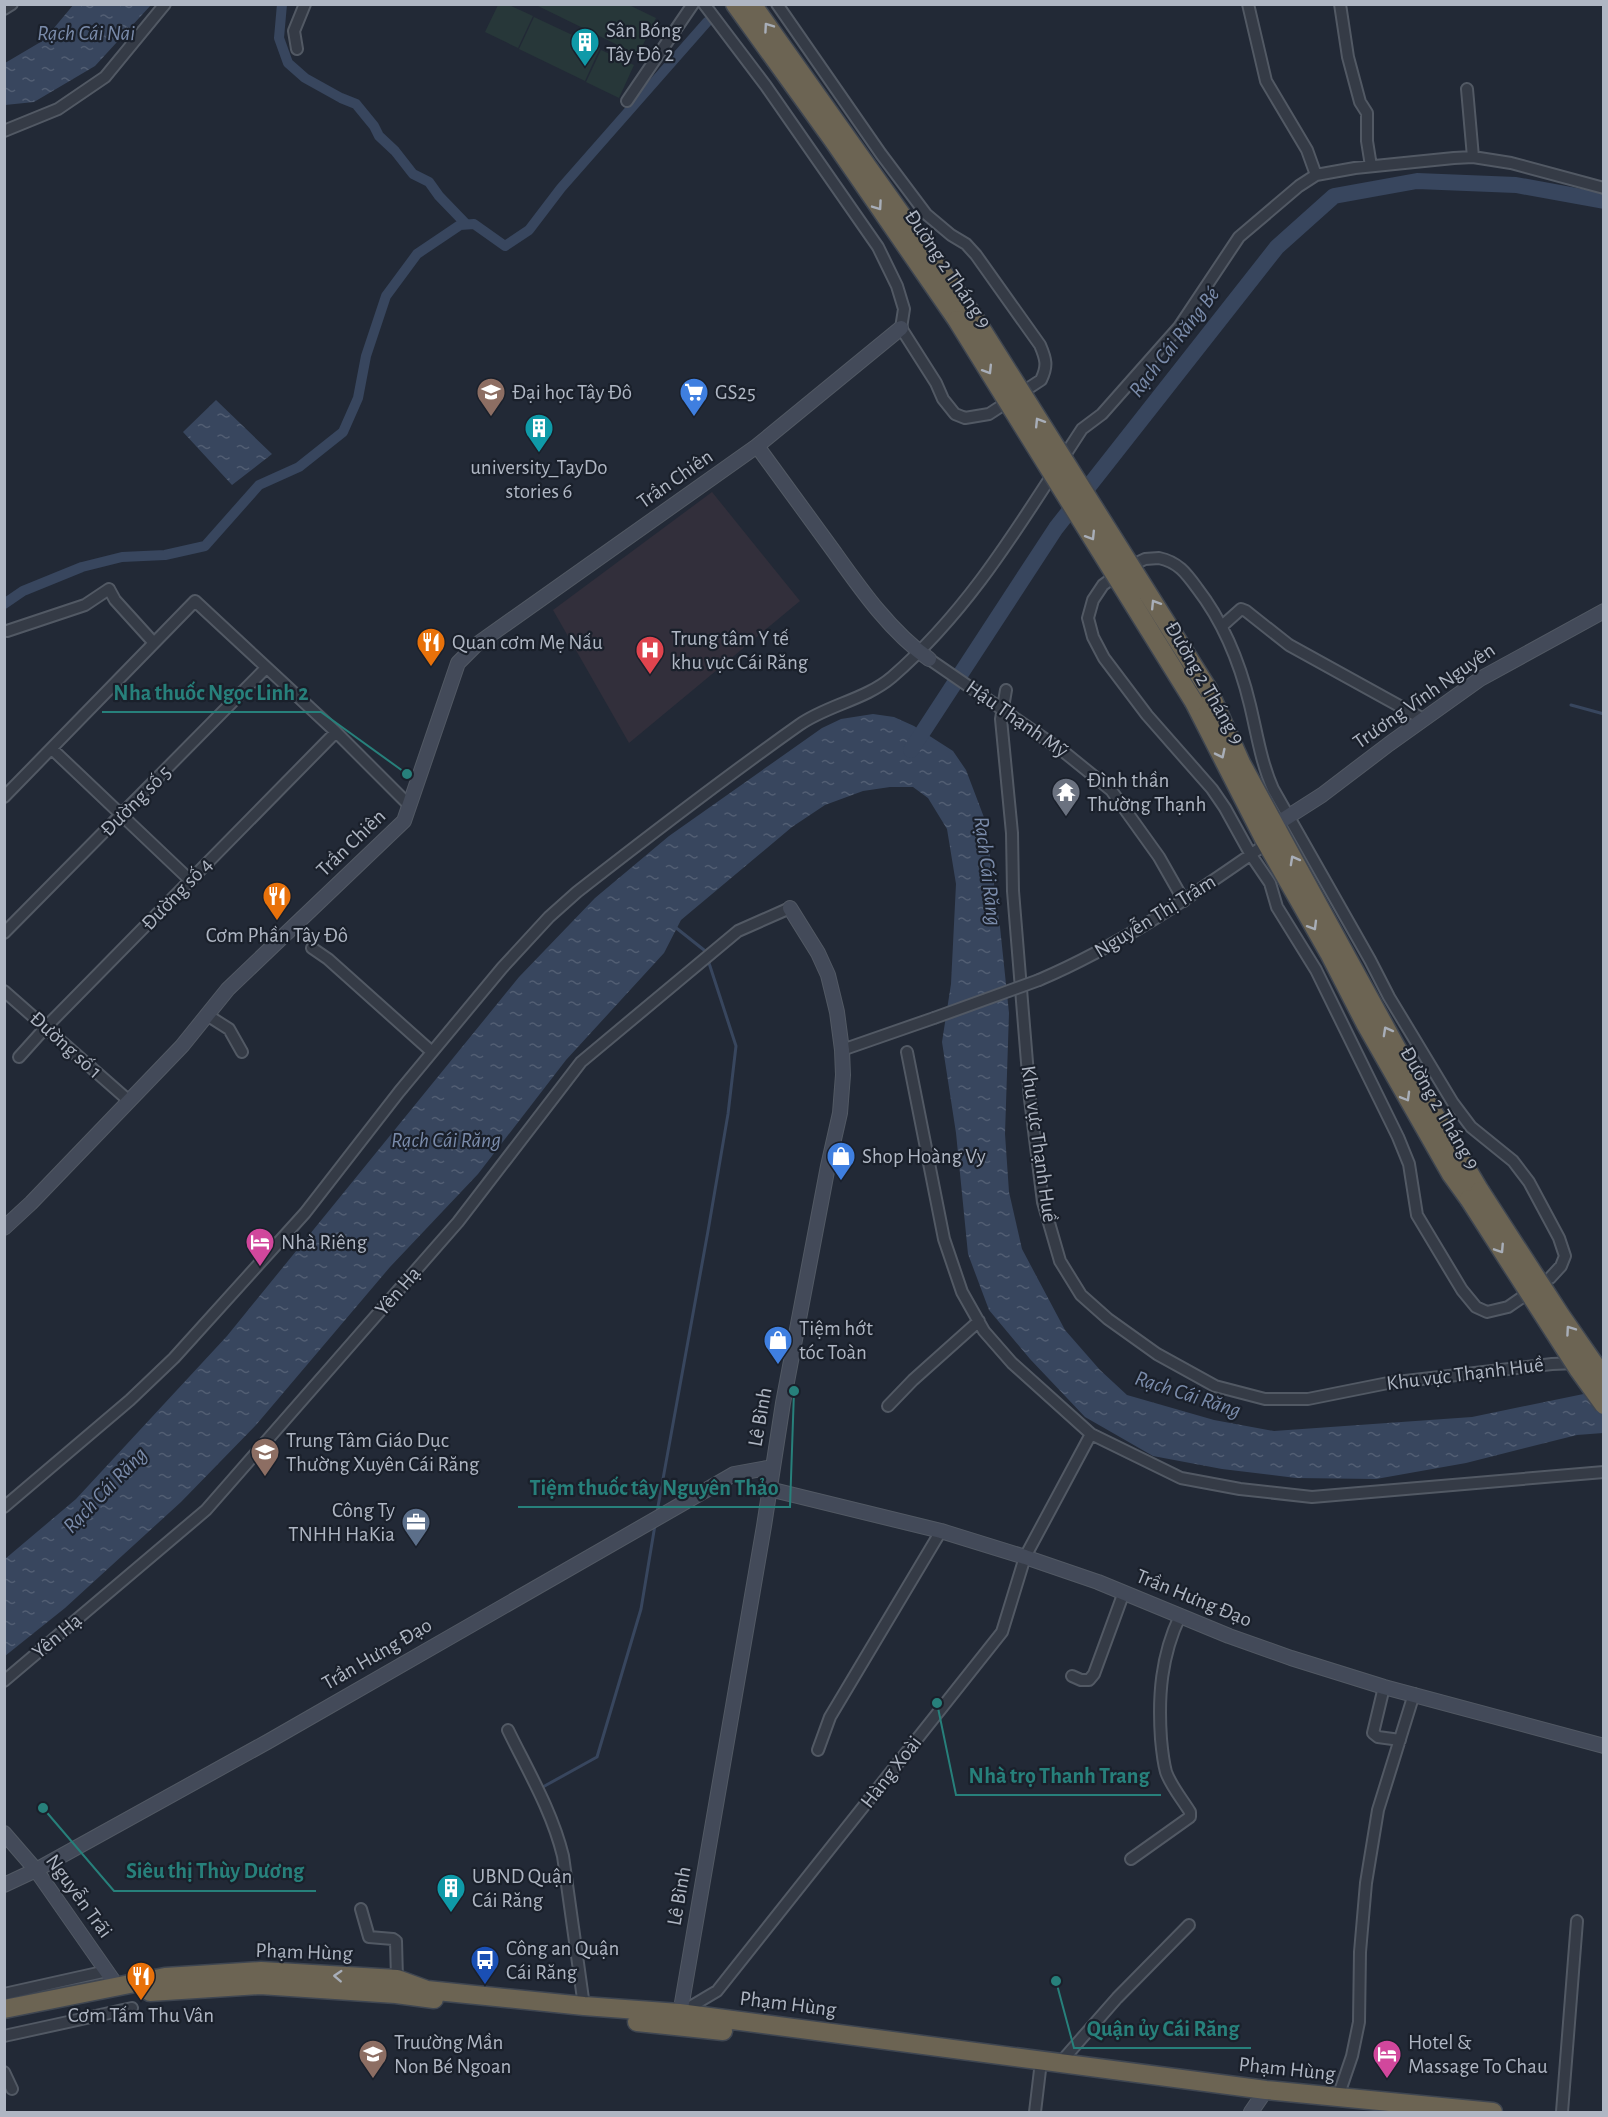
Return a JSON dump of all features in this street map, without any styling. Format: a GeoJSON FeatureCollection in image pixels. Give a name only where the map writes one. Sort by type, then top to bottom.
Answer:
{"type":"FeatureCollection","features":[{"type":"Feature","properties":{"kind":"highway","name":"Đường 2 Tháng 9"},"geometry":{"type":"LineString","coordinates":[[735,4],[849,163],[964,317],[1194,702],[1266,844],[1451,1174],[1474,1195],[1604,1378]]}},
{"type":"Feature","properties":{"kind":"highway","name":"Đường 2 Tháng 9"},"geometry":{"type":"LineString","coordinates":[[752,4],[807,81],[964,317],[1208,690],[1252,783],[1282,821],[1474,1195],[1578,1369],[1604,1405]]}},
{"type":"Feature","properties":{"kind":"highway","name":"Phạm Hùng"},"geometry":{"type":"LineString","coordinates":[[79,2000],[112,1979],[261,1971],[679,2019]]}},
{"type":"Feature","properties":{"kind":"highway","name":"Phạm Hùng"},"geometry":{"type":"LineString","coordinates":[[79,2000],[159,1990],[260,1985],[397,1987],[584,2006],[1017,2062],[1060,2063],[1264,2093],[1338,2097],[1493,2112]]}},
{"type":"Feature","properties":{"kind":"highway"},"geometry":{"type":"LineString","coordinates":[[4,2009],[79,2000]]}},
{"type":"Feature","properties":{"kind":"highway"},"geometry":{"type":"LineString","coordinates":[[4,2022],[79,2000]]}},
{"type":"Feature","properties":{"kind":"highway","name":"Phạm Hùng"},"geometry":{"type":"LineString","coordinates":[[1017,2062],[1040,2070],[1433,2112]]}},
{"type":"Feature","properties":{"kind":"street"},"geometry":{"type":"LineString","coordinates":[[4,9],[12,4]]}},
{"type":"Feature","properties":{"kind":"street"},"geometry":{"type":"LineString","coordinates":[[4,131],[58,109],[105,77],[165,4]]}},
{"type":"Feature","properties":{"kind":"street"},"geometry":{"type":"LineString","coordinates":[[297,50],[294,31],[305,4]]}},
{"type":"Feature","properties":{"kind":"street"},"geometry":{"type":"LineString","coordinates":[[627,101],[693,4]]}},
{"type":"Feature","properties":{"kind":"street"},"geometry":{"type":"LineString","coordinates":[[704,4],[741,51],[878,248],[897,286],[904,309],[901,328],[936,383],[943,399],[955,414],[965,418],[989,414],[1041,380],[1047,361],[1040,345],[989,272],[966,244],[951,236],[926,214],[881,154],[777,4]]}},
{"type":"Feature","properties":{"kind":"street"},"geometry":{"type":"LineString","coordinates":[[1248,4],[1266,81],[1306,150],[1316,175]]}},
{"type":"Feature","properties":{"kind":"street"},"geometry":{"type":"LineString","coordinates":[[1340,4],[1348,57],[1360,102],[1367,113],[1367,141],[1371,166]]}},
{"type":"Feature","properties":{"kind":"street"},"geometry":{"type":"LineString","coordinates":[[807,81],[822,69]]}},
{"type":"Feature","properties":{"kind":"street"},"geometry":{"type":"LineString","coordinates":[[1467,89],[1473,158]]}},
{"type":"Feature","properties":{"kind":"street"},"geometry":{"type":"LineString","coordinates":[[4,1508],[130,1400],[174,1358],[305,1213],[432,1052],[502,968],[549,917],[577,892],[801,724],[864,694],[924,655],[988,572],[1082,429],[1102,414],[1179,327],[1239,237],[1299,186],[1316,175],[1371,166],[1473,158],[1511,163],[1604,188]]}},
{"type":"Feature","properties":{"kind":"street"},"geometry":{"type":"LineString","coordinates":[[831,178],[849,163]]}},
{"type":"Feature","properties":{"kind":"street","name":"Trần Chiên"},"geometry":{"type":"LineString","coordinates":[[4,1228],[31,1203],[182,1046],[228,990],[404,821],[458,663],[477,645],[756,446],[901,328]]}},
{"type":"Feature","properties":{"kind":"street"},"geometry":{"type":"LineString","coordinates":[[756,446],[856,582],[885,618],[924,655]]}},
{"type":"Feature","properties":{"kind":"street"},"geometry":{"type":"LineString","coordinates":[[1159,558],[1172,561],[1187,574],[1222,626],[1234,650],[1250,704],[1263,766],[1273,789],[1282,821],[1453,1103],[1471,1127],[1513,1161],[1529,1182],[1559,1238],[1565,1256],[1561,1266],[1550,1278],[1508,1307],[1487,1312],[1476,1306],[1462,1290],[1417,1215],[1409,1164],[1398,1137],[1316,970],[1277,907],[1270,883],[1212,789],[1148,715],[1104,658],[1093,637],[1088,618],[1093,600],[1103,585],[1126,568],[1145,559],[1159,558]]}},
{"type":"Feature","properties":{"kind":"street"},"geometry":{"type":"LineString","coordinates":[[7,631],[85,605],[109,589],[115,600],[154,644]]}},
{"type":"Feature","properties":{"kind":"street"},"geometry":{"type":"LineString","coordinates":[[4,797],[195,602],[336,732],[409,805]]}},
{"type":"Feature","properties":{"kind":"street"},"geometry":{"type":"LineString","coordinates":[[1222,626],[1241,609],[1246,611],[1288,645],[1424,719]]}},
{"type":"Feature","properties":{"kind":"street","name":"Trương Vĩnh Nguyên"},"geometry":{"type":"LineString","coordinates":[[1282,821],[1322,795],[1480,679],[1604,611]]}},
{"type":"Feature","properties":{"kind":"street","name":"Hậu Thạnh Mỹ"},"geometry":{"type":"LineString","coordinates":[[924,655],[998,710],[1064,752],[1111,790],[1160,857],[1184,901]]}},
{"type":"Feature","properties":{"kind":"street","name":"Đường số 5"},"geometry":{"type":"LineString","coordinates":[[4,933],[266,668]]}},
{"type":"Feature","properties":{"kind":"street","name":"Khu vực Thạnh Huề"},"geometry":{"type":"LineString","coordinates":[[1006,690],[998,710],[1012,833],[1013,891],[1029,1087],[1043,1202],[1060,1261],[1081,1295],[1108,1319],[1157,1354],[1215,1386],[1265,1399],[1308,1399],[1388,1383],[1552,1364],[1604,1362]]}},
{"type":"Feature","properties":{"kind":"street","name":"Đường số 4"},"geometry":{"type":"LineString","coordinates":[[19,1057],[336,732]]}},
{"type":"Feature","properties":{"kind":"street"},"geometry":{"type":"LineString","coordinates":[[52,749],[191,881]]}},
{"type":"Feature","properties":{"kind":"street"},"geometry":{"type":"LineString","coordinates":[[1252,783],[1273,789]]}},
{"type":"Feature","properties":{"kind":"street","name":"Nguyễn Thị Trâm"},"geometry":{"type":"LineString","coordinates":[[842,1050],[1039,980],[1109,947],[1184,901],[1266,844]]}},
{"type":"Feature","properties":{"kind":"street"},"geometry":{"type":"LineString","coordinates":[[1270,883],[1298,901]]}},
{"type":"Feature","properties":{"kind":"street","name":"Yên Hạ"},"geometry":{"type":"LineString","coordinates":[[4,1681],[206,1510],[458,1222],[581,1062],[738,931],[790,908]]}},
{"type":"Feature","properties":{"kind":"street","name":"Lê Bình"},"geometry":{"type":"LineString","coordinates":[[679,2019],[772,1467],[809,1264],[840,1113],[843,1076],[842,1050],[837,1012],[828,975],[818,953],[790,908]]}},
{"type":"Feature","properties":{"kind":"street"},"geometry":{"type":"LineString","coordinates":[[312,948],[328,959],[432,1052]]}},
{"type":"Feature","properties":{"kind":"street","name":"Đường số 1"},"geometry":{"type":"LineString","coordinates":[[4,991],[128,1100]]}},
{"type":"Feature","properties":{"kind":"street"},"geometry":{"type":"LineString","coordinates":[[207,1015],[229,1029],[242,1052]]}},
{"type":"Feature","properties":{"kind":"street"},"geometry":{"type":"LineString","coordinates":[[907,1052],[944,1239],[962,1292],[984,1331],[1012,1363],[1091,1434],[1181,1478],[1240,1489],[1312,1497],[1604,1472]]}},
{"type":"Feature","properties":{"kind":"street"},"geometry":{"type":"LineString","coordinates":[[888,1406],[913,1380],[979,1321]]}},
{"type":"Feature","properties":{"kind":"street","name":"Hàng Xoài"},"geometry":{"type":"LineString","coordinates":[[679,2019],[717,1991],[1002,1632],[1026,1557],[1091,1434]]}},
{"type":"Feature","properties":{"kind":"street","name":"Trần Hưng Đạo"},"geometry":{"type":"LineString","coordinates":[[4,1885],[36,1870],[269,1741],[734,1474],[772,1467]]}},
{"type":"Feature","properties":{"kind":"street","name":"Trần Hưng Đạo"},"geometry":{"type":"LineString","coordinates":[[770,1489],[941,1531],[1026,1557],[1124,1592],[1291,1658],[1383,1687],[1604,1746]]}},
{"type":"Feature","properties":{"kind":"street"},"geometry":{"type":"LineString","coordinates":[[818,1750],[830,1717],[941,1531]]}},
{"type":"Feature","properties":{"kind":"street"},"geometry":{"type":"LineString","coordinates":[[1072,1676],[1081,1680],[1089,1680],[1094,1674],[1124,1592]]}},
{"type":"Feature","properties":{"kind":"street"},"geometry":{"type":"LineString","coordinates":[[1131,1859],[1190,1817],[1190,1812],[1167,1773],[1163,1760],[1159,1712],[1159,1692],[1169,1642],[1180,1616]]}},
{"type":"Feature","properties":{"kind":"street"},"geometry":{"type":"LineString","coordinates":[[1383,1687],[1373,1733],[1378,1737],[1400,1740]]}},
{"type":"Feature","properties":{"kind":"street"},"geometry":{"type":"LineString","coordinates":[[1338,2097],[1352,2056],[1359,2022],[1360,1952],[1366,1882],[1377,1821],[1414,1694]]}},
{"type":"Feature","properties":{"kind":"street"},"geometry":{"type":"LineString","coordinates":[[508,1730],[559,1837],[584,2006]]}},
{"type":"Feature","properties":{"kind":"street","name":"Nguyễn Trãi"},"geometry":{"type":"LineString","coordinates":[[4,1833],[36,1870],[112,1979]]}},
{"type":"Feature","properties":{"kind":"street"},"geometry":{"type":"LineString","coordinates":[[361,1909],[369,1937],[396,1941],[397,1987]]}},
{"type":"Feature","properties":{"kind":"street"},"geometry":{"type":"LineString","coordinates":[[1562,2112],[1577,1921]]}},
{"type":"Feature","properties":{"kind":"street"},"geometry":{"type":"LineString","coordinates":[[1060,2063],[1117,1998],[1189,1924]]}},
{"type":"Feature","properties":{"kind":"street"},"geometry":{"type":"LineString","coordinates":[[4,1994],[112,1979]]}},
{"type":"Feature","properties":{"kind":"street"},"geometry":{"type":"LineString","coordinates":[[4,2036],[132,2008]]}},
{"type":"Feature","properties":{"kind":"street"},"geometry":{"type":"LineString","coordinates":[[1035,2112],[1040,2070]]}},
{"type":"Feature","properties":{"kind":"street"},"geometry":{"type":"LineString","coordinates":[[4,2072],[12,2089]]}},
{"type":"Feature","properties":{"kind":"street"},"geometry":{"type":"LineString","coordinates":[[1251,2112],[1264,2093]]}},
{"type":"Feature","properties":{"kind":"shaded area"},"geometry":{"type":"Polygon","coordinates":[[[498,5],[509,5],[533,16],[518,48],[485,32],[498,5]]]}},
{"type":"Feature","properties":{"kind":"shaded area"},"geometry":{"type":"Polygon","coordinates":[[[536,5],[629,5],[656,18],[638,55],[536,5]]]}},
{"type":"Feature","properties":{"kind":"shaded area"},"geometry":{"type":"Polygon","coordinates":[[[534,17],[600,48],[585,81],[519,49],[534,17]]]}},
{"type":"Feature","properties":{"kind":"shaded area"},"geometry":{"type":"Polygon","coordinates":[[[601,50],[634,65],[619,98],[586,82],[601,50]]]}},
{"type":"Feature","properties":{"kind":"shaded area","name":"Trung tâm Y tế khu vực Cái Răng"},"geometry":{"type":"Polygon","coordinates":[[[712,492],[800,601],[629,743],[553,610],[712,492]]]}},
{"type":"Feature","properties":{"kind":"water","name":"Rạch Cái Nai"},"geometry":{"type":"Polygon","coordinates":[[[74,4],[151,5],[95,66],[34,102],[5,105],[5,63],[44,40],[74,4]]]}},
{"type":"Feature","properties":{"kind":"water"},"geometry":{"type":"Polygon","coordinates":[[[216,400],[272,454],[232,485],[183,432],[216,400]]]}},
{"type":"Feature","properties":{"kind":"water","name":"Rạch Cái Răng"},"geometry":{"type":"Polygon","coordinates":[[[873,714],[894,717],[914,726],[953,751],[966,770],[985,820],[1009,1013],[1005,1134],[1009,1192],[1022,1249],[1065,1330],[1100,1370],[1127,1395],[1214,1420],[1274,1431],[1472,1417],[1603,1390],[1603,1433],[1577,1435],[1466,1463],[1376,1479],[1296,1478],[1222,1469],[1153,1456],[1085,1417],[1030,1359],[989,1310],[968,1254],[956,1133],[942,1042],[951,984],[956,884],[947,829],[928,798],[913,787],[890,787],[863,791],[825,805],[792,827],[681,920],[664,953],[566,1060],[478,1174],[390,1267],[256,1425],[181,1502],[65,1608],[5,1656],[5,1559],[76,1499],[227,1336],[519,977],[595,898],[669,836],[822,728],[841,719],[873,714]]]}},
{"type":"Feature","properties":{"kind":"waterway"},"geometry":{"type":"LineString","coordinates":[[282,4],[279,38],[288,63],[305,78],[356,104],[379,136],[395,151],[413,174],[429,182],[466,224]]}},
{"type":"Feature","properties":{"kind":"waterway"},"geometry":{"type":"LineString","coordinates":[[4,604],[23,591],[82,567],[122,557],[165,555],[205,546],[259,485],[299,467],[343,432],[358,398],[366,356],[386,296],[417,254],[460,225],[474,224],[505,246],[529,230],[561,188],[707,22]]}},
{"type":"Feature","properties":{"kind":"waterway","name":"Rạch Cái Răng Bé"},"geometry":{"type":"LineString","coordinates":[[911,750],[1056,528],[1277,247],[1334,196],[1417,181],[1516,185],[1604,201]]}},
{"type":"Feature","properties":{"kind":"waterway"},"geometry":{"type":"LineString","coordinates":[[1571,705],[1604,714]]}},
{"type":"Feature","properties":{"kind":"waterway"},"geometry":{"type":"LineString","coordinates":[[675,927],[706,954]]}},
{"type":"Feature","properties":{"kind":"waterway"},"geometry":{"type":"LineString","coordinates":[[657,1512],[728,1114],[736,1046],[708,960]]}},
{"type":"Feature","properties":{"kind":"waterway"},"geometry":{"type":"LineString","coordinates":[[541,1788],[597,1757],[641,1609],[655,1525]]}},
{"type":"Feature","properties":{"kind":"place","name":"Sân Bóng Tây Đô 2"},"geometry":{"type":"Point","coordinates":[585,68]}},
{"type":"Feature","properties":{"kind":"place","name":"Đại học Tây Đô"},"geometry":{"type":"Point","coordinates":[491,418]}},
{"type":"Feature","properties":{"kind":"place","name":"GS25"},"geometry":{"type":"Point","coordinates":[694,418]}},
{"type":"Feature","properties":{"kind":"place","name":"university_TayDo stories 6"},"geometry":{"type":"Point","coordinates":[539,454]}},
{"type":"Feature","properties":{"kind":"place","name":"Quan cơm Mẹ Nấu"},"geometry":{"type":"Point","coordinates":[431,668]}},
{"type":"Feature","properties":{"kind":"place","name":"Trung tâm Y tế khu vực Cái Răng"},"geometry":{"type":"Point","coordinates":[650,676]}},
{"type":"Feature","properties":{"kind":"place","name":"Nha thuốc Ngọc Linh 2"},"geometry":{"type":"Point","coordinates":[407,774]}},
{"type":"Feature","properties":{"kind":"place","name":"Đình thần Thường Thạnh"},"geometry":{"type":"Point","coordinates":[1066,818]}},
{"type":"Feature","properties":{"kind":"place","name":"Cơm Phần Tây Đô"},"geometry":{"type":"Point","coordinates":[277,922]}},
{"type":"Feature","properties":{"kind":"place","name":"Shop Hoàng Vy"},"geometry":{"type":"Point","coordinates":[841,1182]}},
{"type":"Feature","properties":{"kind":"place","name":"Nhà Riêng"},"geometry":{"type":"Point","coordinates":[260,1268]}},
{"type":"Feature","properties":{"kind":"place","name":"Tiệm hớt tóc Toàn"},"geometry":{"type":"Point","coordinates":[778,1366]}},
{"type":"Feature","properties":{"kind":"place","name":"Tiệm thuốc tây Nguyên Thảo"},"geometry":{"type":"Point","coordinates":[794,1391]}},
{"type":"Feature","properties":{"kind":"place","name":"Trung Tâm Giáo Dục Thường Xuyên Cái Răng"},"geometry":{"type":"Point","coordinates":[265,1478]}},
{"type":"Feature","properties":{"kind":"place","name":"Công Ty TNHH HaKia"},"geometry":{"type":"Point","coordinates":[416,1548]}},
{"type":"Feature","properties":{"kind":"place","name":"Nhà trọ Thanh Trang"},"geometry":{"type":"Point","coordinates":[937,1703]}},
{"type":"Feature","properties":{"kind":"place","name":"Siêu thị Thùy Dương"},"geometry":{"type":"Point","coordinates":[43,1808]}},
{"type":"Feature","properties":{"kind":"place","name":"UBND Quận Cái Răng"},"geometry":{"type":"Point","coordinates":[451,1914]}},
{"type":"Feature","properties":{"kind":"place","name":"Quận ủy Cái Răng"},"geometry":{"type":"Point","coordinates":[1056,1981]}},
{"type":"Feature","properties":{"kind":"place","name":"Công an Quận Cái Răng"},"geometry":{"type":"Point","coordinates":[485,1986]}},
{"type":"Feature","properties":{"kind":"place","name":"Cơm Tấm Thu Vân"},"geometry":{"type":"Point","coordinates":[141,2002]}},
{"type":"Feature","properties":{"kind":"place","name":"Truường Mần Non Bé Ngoan"},"geometry":{"type":"Point","coordinates":[373,2080]}},
{"type":"Feature","properties":{"kind":"place","name":"Hotel & Massage To Chau"},"geometry":{"type":"Point","coordinates":[1387,2080]}}]}
